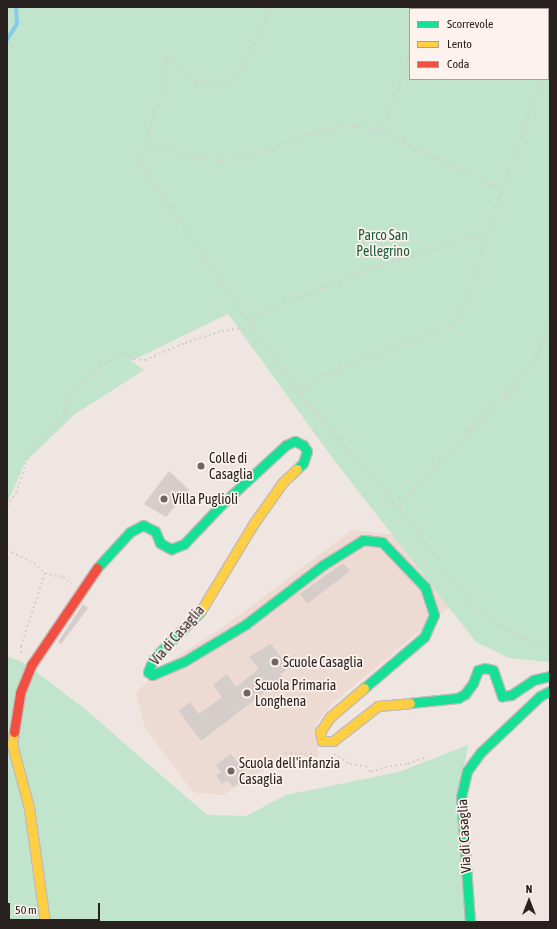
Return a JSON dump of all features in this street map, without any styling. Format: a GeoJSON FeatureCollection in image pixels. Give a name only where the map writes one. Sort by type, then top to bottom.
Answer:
{"type":"FeatureCollection","features":[{"type":"Feature","properties":{"kind":"street","name":"Via di Casaglia"},"geometry":{"type":"LineString","coordinates":[[45,922],[28,808],[12,744],[20,693],[32,664],[101,562],[130,532],[143,526],[155,531],[160,544],[171,549],[184,544],[274,454],[295,441],[304,445],[307,451],[304,464],[282,482],[254,523],[198,616],[153,659],[148,672],[152,674],[183,662],[246,624],[323,565],[363,540],[382,542],[404,563],[425,587],[431,600],[434,615],[424,637],[330,717],[320,732],[322,741],[333,741],[348,731],[378,706],[458,698],[465,694],[473,683],[478,670],[485,668],[493,670],[498,690],[502,696],[511,695],[533,680],[550,676]]}},
{"type":"Feature","properties":{"kind":"street","name":"Via di Casaglia"},"geometry":{"type":"LineString","coordinates":[[470,922],[461,796],[467,771],[481,752],[540,696],[550,691]]}},
{"type":"Feature","properties":{"kind":"path"},"geometry":{"type":"LineString","coordinates":[[271,7],[263,28],[237,76],[223,86],[196,81],[175,66],[166,53],[167,78],[148,134],[147,146],[138,155],[145,171],[298,392],[416,528],[433,555],[470,603],[512,633],[550,648]]}},
{"type":"Feature","properties":{"kind":"path"},"geometry":{"type":"LineString","coordinates":[[376,130],[386,120],[409,50]]}},
{"type":"Feature","properties":{"kind":"path"},"geometry":{"type":"LineString","coordinates":[[298,392],[330,372],[453,326],[474,280],[487,232],[542,80]]}},
{"type":"Feature","properties":{"kind":"path"},"geometry":{"type":"LineString","coordinates":[[147,146],[217,160],[241,159],[322,130],[354,126],[376,130],[502,189]]}},
{"type":"Feature","properties":{"kind":"path"},"geometry":{"type":"LineString","coordinates":[[246,318],[368,270],[487,232]]}},
{"type":"Feature","properties":{"kind":"path"},"geometry":{"type":"LineString","coordinates":[[396,506],[518,382],[537,356],[550,322]]}},
{"type":"Feature","properties":{"kind":"path"},"geometry":{"type":"LineString","coordinates":[[7,506],[16,493],[30,451],[64,416],[66,401],[70,394],[106,362],[125,353],[134,359],[145,360],[185,343],[222,331],[252,327]]}},
{"type":"Feature","properties":{"kind":"path"},"geometry":{"type":"LineString","coordinates":[[7,550],[34,563],[45,573],[63,578],[81,593]]}},
{"type":"Feature","properties":{"kind":"path"},"geometry":{"type":"LineString","coordinates":[[21,662],[21,646],[45,573]]}},
{"type":"Feature","properties":{"kind":"path"},"geometry":{"type":"LineString","coordinates":[[285,753],[323,754]]}},
{"type":"Feature","properties":{"kind":"path"},"geometry":{"type":"LineString","coordinates":[[328,754],[344,758],[350,764],[366,766],[371,772],[390,766],[408,764],[424,757]]}},
{"type":"Feature","properties":{"kind":"shaded area","name":"Scuole Casaglia"},"geometry":{"type":"Polygon","coordinates":[[[352,530],[394,535],[450,606],[333,703],[317,723],[318,757],[284,757],[223,795],[193,792],[145,728],[136,693],[164,665],[226,625],[352,530]]]}},
{"type":"Feature","properties":{"kind":"green space","name":"Parco San Pellegrino"},"geometry":{"type":"Polygon","coordinates":[[[7,7],[550,7],[550,662],[509,658],[476,642],[334,460],[228,314],[131,361],[144,370],[75,414],[25,462],[7,504],[7,7]]]}},
{"type":"Feature","properties":{"kind":"green space"},"geometry":{"type":"Polygon","coordinates":[[[7,656],[26,664],[86,710],[207,815],[246,816],[286,795],[399,772],[468,745],[459,793],[468,922],[7,922],[7,656]]]}},
{"type":"Feature","properties":{"kind":"building","name":"Villa Puglioli"},"geometry":{"type":"Polygon","coordinates":[[[169,471],[189,490],[166,517],[144,504],[169,471]]]}},
{"type":"Feature","properties":{"kind":"building"},"geometry":{"type":"Polygon","coordinates":[[[343,563],[350,571],[307,604],[300,594],[343,563]]]}},
{"type":"Feature","properties":{"kind":"building"},"geometry":{"type":"Polygon","coordinates":[[[83,604],[88,608],[61,644],[58,642],[83,604]]]}},
{"type":"Feature","properties":{"kind":"building"},"geometry":{"type":"Polygon","coordinates":[[[271,644],[289,668],[280,674],[283,678],[201,741],[179,711],[190,702],[199,714],[222,697],[213,685],[227,674],[236,687],[259,669],[249,657],[271,644]]]}},
{"type":"Feature","properties":{"kind":"building"},"geometry":{"type":"Polygon","coordinates":[[[231,754],[248,776],[233,787],[227,780],[222,784],[216,776],[221,772],[216,765],[231,754]]]}},
{"type":"Feature","properties":{"kind":"waterway"},"geometry":{"type":"LineString","coordinates":[[7,40],[17,24],[16,7]]}},
{"type":"Feature","properties":{"kind":"traffic: fast"},"geometry":{"type":"LineString","coordinates":[[97,568],[130,532],[143,525],[155,531],[160,543],[171,549],[184,544],[222,504],[286,445],[295,441],[303,445],[307,451],[303,463],[297,469]]}},
{"type":"Feature","properties":{"kind":"traffic: fast"},"geometry":{"type":"LineString","coordinates":[[200,612],[153,659],[148,672],[152,675],[183,662],[246,624],[323,565],[363,540],[382,542],[425,587],[434,615],[424,637],[364,688]]}},
{"type":"Feature","properties":{"kind":"traffic: fast"},"geometry":{"type":"LineString","coordinates":[[410,703],[458,698],[465,694],[473,683],[478,670],[485,668],[493,670],[502,696],[511,695],[533,680],[550,676]]}},
{"type":"Feature","properties":{"kind":"traffic: fast"},"geometry":{"type":"LineString","coordinates":[[470,922],[461,797],[467,771],[481,752],[540,696],[550,691]]}},
{"type":"Feature","properties":{"kind":"traffic: slow"},"geometry":{"type":"LineString","coordinates":[[200,612],[254,523],[283,482],[297,469]]}},
{"type":"Feature","properties":{"kind":"traffic: slow"},"geometry":{"type":"LineString","coordinates":[[364,688],[330,717],[320,732],[322,741],[333,741],[378,706],[410,703]]}},
{"type":"Feature","properties":{"kind":"traffic: slow"},"geometry":{"type":"LineString","coordinates":[[14,732],[12,744],[29,808],[45,922]]}},
{"type":"Feature","properties":{"kind":"traffic: jam"},"geometry":{"type":"LineString","coordinates":[[14,732],[20,693],[32,664],[97,568]]}},
{"type":"Feature","properties":{"kind":"place","name":"Colle di Casaglia"},"geometry":{"type":"Point","coordinates":[201,466]}},
{"type":"Feature","properties":{"kind":"place","name":"Villa Puglioli"},"geometry":{"type":"Point","coordinates":[164,499]}},
{"type":"Feature","properties":{"kind":"place","name":"Scuole Casaglia"},"geometry":{"type":"Point","coordinates":[275,662]}},
{"type":"Feature","properties":{"kind":"place","name":"Scuola Primaria Longhena"},"geometry":{"type":"Point","coordinates":[247,693]}},
{"type":"Feature","properties":{"kind":"place","name":"Scuola dell'infanzia Casaglia"},"geometry":{"type":"Point","coordinates":[231,771]}}]}
